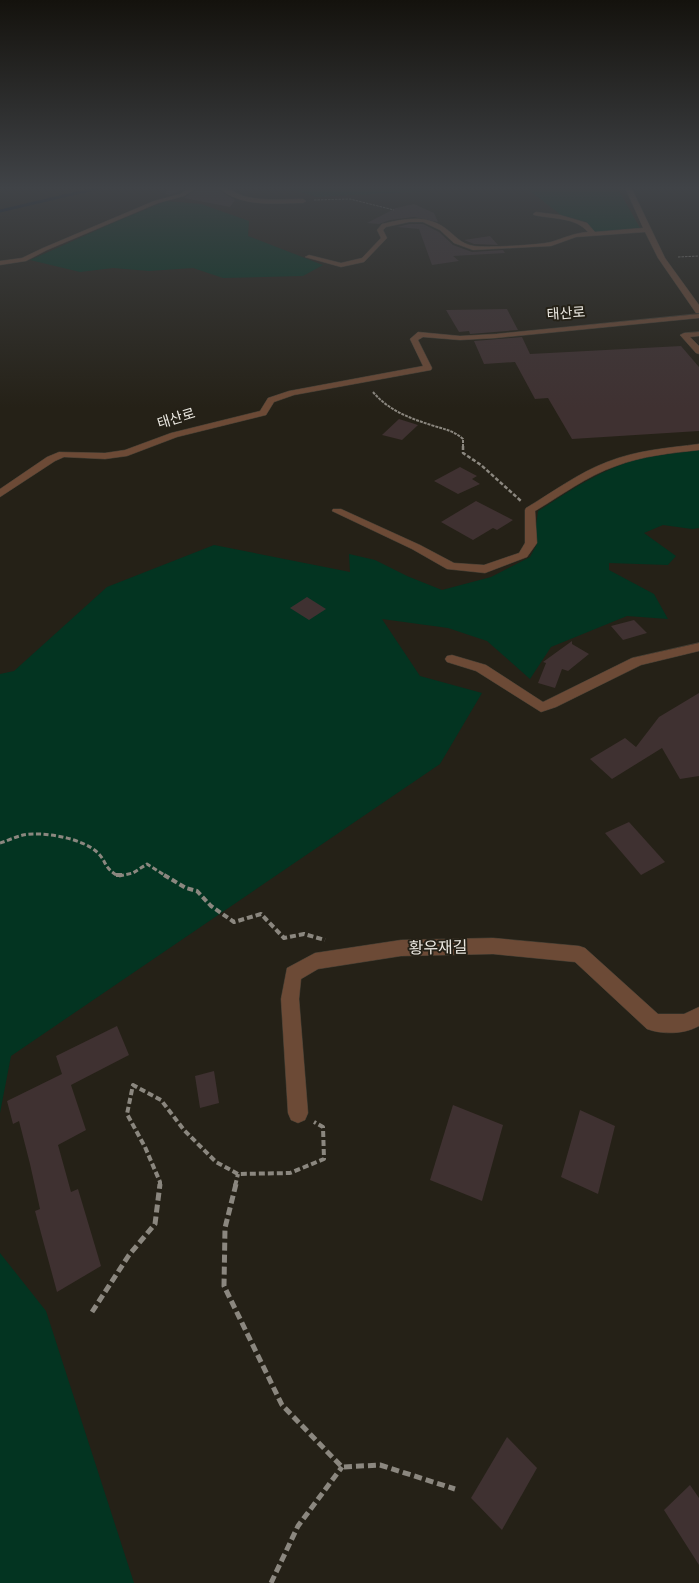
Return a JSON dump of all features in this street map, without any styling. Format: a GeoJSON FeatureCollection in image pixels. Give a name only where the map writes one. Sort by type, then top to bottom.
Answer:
{"type":"FeatureCollection","features":[{"type":"Feature","properties":{"kind":"street"},"geometry":{"type":"LineString","coordinates":[[0,263],[17,261]]}},
{"type":"Feature","properties":{"kind":"street"},"geometry":{"type":"LineString","coordinates":[[324,261],[341,265],[360,261]]}},
{"type":"Feature","properties":{"kind":"street"},"geometry":{"type":"LineString","coordinates":[[664,261],[699,311]]}},
{"type":"Feature","properties":{"kind":"street","name":"태산로"},"geometry":{"type":"LineString","coordinates":[[0,494],[50,459],[63,454],[105,456],[127,453],[174,435],[263,413],[271,400],[292,393],[428,368],[414,339],[421,334],[460,338],[496,336],[699,316]]}},
{"type":"Feature","properties":{"kind":"street"},"geometry":{"type":"LineString","coordinates":[[699,334],[684,335],[699,351]]}},
{"type":"Feature","properties":{"kind":"street"},"geometry":{"type":"LineString","coordinates":[[337,511],[416,547],[451,566],[485,569],[524,554],[531,542],[530,510],[596,471],[625,459],[699,447]]}},
{"type":"Feature","properties":{"kind":"street"},"geometry":{"type":"LineString","coordinates":[[452,659],[481,668],[540,707],[551,704],[637,661],[699,647]]}},
{"type":"Feature","properties":{"kind":"street","name":"황우재길"},"geometry":{"type":"LineString","coordinates":[[298,1113],[290,999],[292,974],[315,961],[401,948],[493,946],[579,954],[654,1023],[686,1024],[699,1016]]}},
{"type":"Feature","properties":{"kind":"path"},"geometry":{"type":"LineString","coordinates":[[365,379],[378,399],[400,413],[434,426],[453,429],[463,439],[464,453],[481,465],[530,510]]}},
{"type":"Feature","properties":{"kind":"path"},"geometry":{"type":"LineString","coordinates":[[0,843],[24,835],[45,834],[71,839],[93,849],[99,854],[107,869],[118,876],[133,872],[147,864],[186,888],[197,891],[211,906],[234,922],[261,914],[284,938],[304,934],[337,943],[354,955]]}},
{"type":"Feature","properties":{"kind":"path"},"geometry":{"type":"LineString","coordinates":[[92,1312],[129,1255],[155,1224],[160,1182],[145,1147],[127,1114],[133,1085],[161,1100],[184,1130],[216,1162],[238,1174],[290,1173],[324,1159],[323,1127],[298,1113]]}},
{"type":"Feature","properties":{"kind":"path"},"geometry":{"type":"LineString","coordinates":[[238,1174],[225,1228],[224,1286],[282,1405],[342,1467],[380,1465],[455,1489]]}},
{"type":"Feature","properties":{"kind":"path"},"geometry":{"type":"LineString","coordinates":[[272,1583],[298,1526],[342,1467]]}},
{"type":"Feature","properties":{"kind":"green space"},"geometry":{"type":"Polygon","coordinates":[[[34,261],[312,261],[323,265],[303,276],[223,278],[193,268],[149,271],[113,268],[80,272],[34,261]]]}},
{"type":"Feature","properties":{"kind":"green space"},"geometry":{"type":"Polygon","coordinates":[[[699,450],[699,528],[692,529],[663,525],[644,533],[676,556],[668,565],[609,563],[609,570],[654,594],[668,619],[627,616],[551,647],[530,679],[487,641],[448,628],[382,619],[420,676],[482,693],[440,764],[11,1056],[0,1113],[0,674],[14,671],[107,587],[214,545],[350,572],[349,554],[375,560],[407,576],[442,590],[491,577],[530,557],[537,544],[536,526],[538,511],[590,479],[632,461],[699,450]]]}},
{"type":"Feature","properties":{"kind":"green space"},"geometry":{"type":"Polygon","coordinates":[[[0,1253],[46,1311],[134,1583],[0,1583],[0,1253]]]}},
{"type":"Feature","properties":{"kind":"building"},"geometry":{"type":"Polygon","coordinates":[[[431,261],[459,261],[432,265],[431,261]]]}},
{"type":"Feature","properties":{"kind":"building"},"geometry":{"type":"Polygon","coordinates":[[[507,309],[518,330],[470,334],[469,331],[459,332],[446,310],[507,309]]]}},
{"type":"Feature","properties":{"kind":"building"},"geometry":{"type":"Polygon","coordinates":[[[522,337],[530,354],[681,346],[699,367],[699,431],[572,439],[548,398],[535,399],[515,362],[484,364],[474,341],[522,337]]]}},
{"type":"Feature","properties":{"kind":"building"},"geometry":{"type":"Polygon","coordinates":[[[399,419],[418,425],[402,440],[382,435],[399,419]]]}},
{"type":"Feature","properties":{"kind":"building"},"geometry":{"type":"Polygon","coordinates":[[[460,467],[477,476],[472,479],[480,484],[458,494],[434,481],[460,467]]]}},
{"type":"Feature","properties":{"kind":"building"},"geometry":{"type":"Polygon","coordinates":[[[476,501],[513,520],[497,530],[493,528],[473,540],[441,522],[476,501]]]}},
{"type":"Feature","properties":{"kind":"building"},"geometry":{"type":"Polygon","coordinates":[[[307,597],[326,609],[309,620],[290,608],[307,597]]]}},
{"type":"Feature","properties":{"kind":"building"},"geometry":{"type":"Polygon","coordinates":[[[634,620],[647,633],[623,640],[611,626],[634,620]]]}},
{"type":"Feature","properties":{"kind":"building"},"geometry":{"type":"Polygon","coordinates":[[[572,641],[572,644],[589,654],[568,671],[562,669],[555,688],[538,683],[546,663],[543,662],[572,641]]]}},
{"type":"Feature","properties":{"kind":"building"},"geometry":{"type":"Polygon","coordinates":[[[699,693],[699,776],[680,779],[662,748],[612,779],[590,759],[625,738],[636,747],[659,717],[699,693]]]}},
{"type":"Feature","properties":{"kind":"building"},"geometry":{"type":"Polygon","coordinates":[[[629,822],[665,862],[641,875],[605,833],[629,822]]]}},
{"type":"Feature","properties":{"kind":"building"},"geometry":{"type":"Polygon","coordinates":[[[117,1026],[129,1055],[71,1085],[86,1130],[58,1145],[71,1192],[78,1189],[101,1266],[57,1292],[35,1211],[40,1209],[19,1121],[13,1124],[7,1101],[62,1074],[56,1056],[117,1026]]]}},
{"type":"Feature","properties":{"kind":"building"},"geometry":{"type":"Polygon","coordinates":[[[214,1071],[219,1103],[200,1108],[195,1076],[214,1071]]]}},
{"type":"Feature","properties":{"kind":"building"},"geometry":{"type":"Polygon","coordinates":[[[453,1105],[503,1125],[482,1201],[430,1180],[453,1105]]]}},
{"type":"Feature","properties":{"kind":"building"},"geometry":{"type":"Polygon","coordinates":[[[580,1110],[615,1126],[598,1194],[561,1177],[580,1110]]]}},
{"type":"Feature","properties":{"kind":"building"},"geometry":{"type":"Polygon","coordinates":[[[507,1437],[537,1468],[502,1530],[471,1498],[507,1437]]]}},
{"type":"Feature","properties":{"kind":"building"},"geometry":{"type":"Polygon","coordinates":[[[690,1485],[699,1498],[699,1565],[664,1510],[690,1485]]]}}]}
